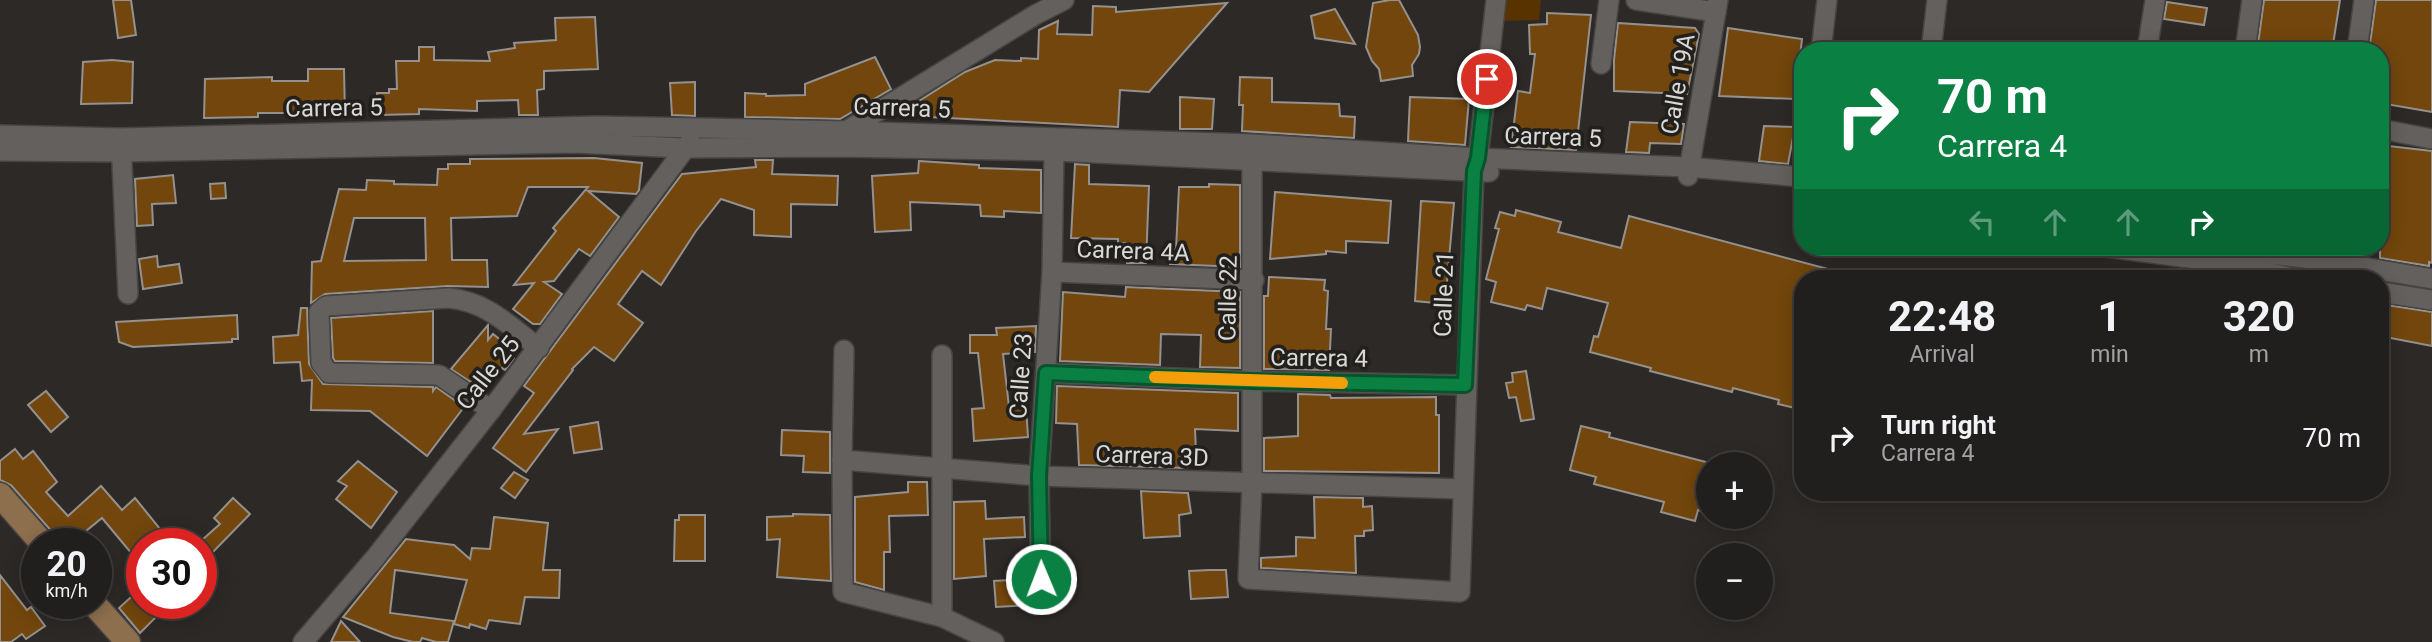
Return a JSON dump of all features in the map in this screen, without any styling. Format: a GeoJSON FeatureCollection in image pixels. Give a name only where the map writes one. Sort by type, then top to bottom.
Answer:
{"type":"FeatureCollection","features":[{"type":"Feature","properties":{"kind":"main road"},"geometry":{"type":"LineString","coordinates":[[0,495],[29,528]]}},
{"type":"Feature","properties":{"kind":"main road"},"geometry":{"type":"LineString","coordinates":[[107,619],[128,642]]}},
{"type":"Feature","properties":{"kind":"street"},"geometry":{"type":"LineString","coordinates":[[843,139],[1035,15],[1064,0]]}},
{"type":"Feature","properties":{"kind":"street","name":"Calle 21"},"geometry":{"type":"LineString","coordinates":[[1460,592],[1465,385],[1476,165],[1496,0]]}},
{"type":"Feature","properties":{"kind":"street"},"geometry":{"type":"LineString","coordinates":[[1601,64],[1609,0]]}},
{"type":"Feature","properties":{"kind":"street"},"geometry":{"type":"LineString","coordinates":[[1636,0],[1717,6]]}},
{"type":"Feature","properties":{"kind":"street"},"geometry":{"type":"LineString","coordinates":[[1822,42],[1827,0]]}},
{"type":"Feature","properties":{"kind":"street"},"geometry":{"type":"LineString","coordinates":[[1932,42],[1937,0]]}},
{"type":"Feature","properties":{"kind":"street"},"geometry":{"type":"LineString","coordinates":[[2148,42],[2155,0]]}},
{"type":"Feature","properties":{"kind":"street"},"geometry":{"type":"LineString","coordinates":[[2246,42],[2252,0]]}},
{"type":"Feature","properties":{"kind":"street"},"geometry":{"type":"LineString","coordinates":[[2358,42],[2364,0]]}},
{"type":"Feature","properties":{"kind":"street","name":"Calle 19A"},"geometry":{"type":"LineString","coordinates":[[1688,172],[1717,6]]}},
{"type":"Feature","properties":{"kind":"street","name":"Carrera 5"},"geometry":{"type":"LineString","coordinates":[[0,151],[597,126],[704,128],[1054,151],[1252,152]]}},
{"type":"Feature","properties":{"kind":"street","name":"Calle 25"},"geometry":{"type":"LineString","coordinates":[[303,642],[375,558],[491,410],[684,148],[704,128]]}},
{"type":"Feature","properties":{"kind":"street"},"geometry":{"type":"LineString","coordinates":[[2389,131],[2432,139]]}},
{"type":"Feature","properties":{"kind":"street","name":"Carrera 5"},"geometry":{"type":"LineString","coordinates":[[0,135],[122,145],[574,143],[684,148],[843,139],[1252,152],[1476,165],[1794,177]]}},
{"type":"Feature","properties":{"kind":"street"},"geometry":{"type":"LineString","coordinates":[[122,145],[128,294]]}},
{"type":"Feature","properties":{"kind":"street","name":"Calle 23"},"geometry":{"type":"LineString","coordinates":[[1041,604],[1039,476],[1052,272],[1054,151]]}},
{"type":"Feature","properties":{"kind":"street","name":"Calle 22"},"geometry":{"type":"LineString","coordinates":[[1252,152],[1254,280],[1248,579],[1460,592]]}},
{"type":"Feature","properties":{"kind":"street","name":"Carrera 5"},"geometry":{"type":"LineString","coordinates":[[1688,172],[1794,187]]}},
{"type":"Feature","properties":{"kind":"street"},"geometry":{"type":"LineString","coordinates":[[2229,256],[2270,270]]}},
{"type":"Feature","properties":{"kind":"street"},"geometry":{"type":"LineString","coordinates":[[2263,256],[2373,270]]}},
{"type":"Feature","properties":{"kind":"street","name":"Carrera 4A"},"geometry":{"type":"LineString","coordinates":[[1052,272],[1254,280]]}},
{"type":"Feature","properties":{"kind":"street"},"geometry":{"type":"LineString","coordinates":[[2389,272],[2432,279]]}},
{"type":"Feature","properties":{"kind":"street"},"geometry":{"type":"LineString","coordinates":[[2389,293],[2432,300]]}},
{"type":"Feature","properties":{"kind":"street"},"geometry":{"type":"LineString","coordinates":[[491,410],[439,375],[329,373],[321,363],[319,312],[326,306],[449,298],[467,300],[482,306],[539,348]]}},
{"type":"Feature","properties":{"kind":"street"},"geometry":{"type":"LineString","coordinates":[[844,349],[844,592],[942,617],[994,642]]}},
{"type":"Feature","properties":{"kind":"street"},"geometry":{"type":"LineString","coordinates":[[942,355],[942,617]]}},
{"type":"Feature","properties":{"kind":"street","name":"Carrera 4"},"geometry":{"type":"LineString","coordinates":[[1046,373],[1251,381],[1465,385]]}},
{"type":"Feature","properties":{"kind":"street","name":"Carrera 3D"},"geometry":{"type":"LineString","coordinates":[[842,460],[1039,476],[1462,489]]}},
{"type":"Feature","properties":{"kind":"shaded area"},"geometry":{"type":"Polygon","coordinates":[[[1501,0],[1541,0],[1539,20],[1501,21],[1501,0]]]}},
{"type":"Feature","properties":{"kind":"building"},"geometry":{"type":"Polygon","coordinates":[[[113,0],[131,0],[136,35],[118,38],[113,0]]]}},
{"type":"Feature","properties":{"kind":"building"},"geometry":{"type":"Polygon","coordinates":[[[1399,0],[1418,35],[1420,47],[1412,65],[1413,76],[1381,81],[1379,69],[1366,47],[1373,3],[1399,0]]]}},
{"type":"Feature","properties":{"kind":"building"},"geometry":{"type":"Polygon","coordinates":[[[2264,0],[2340,0],[2333,42],[2258,42],[2264,0]]]}},
{"type":"Feature","properties":{"kind":"building"},"geometry":{"type":"Polygon","coordinates":[[[2376,0],[2432,0],[2432,112],[2389,105],[2389,42],[2370,42],[2376,0]]]}},
{"type":"Feature","properties":{"kind":"building"},"geometry":{"type":"Polygon","coordinates":[[[2167,2],[2207,8],[2204,25],[2164,19],[2167,2]]]}},
{"type":"Feature","properties":{"kind":"building"},"geometry":{"type":"Polygon","coordinates":[[[1227,3],[1149,92],[1120,90],[1118,127],[911,116],[911,106],[965,72],[995,60],[1038,59],[1039,30],[1058,21],[1057,34],[1092,35],[1093,6],[1116,7],[1116,12],[1227,3]]]}},
{"type":"Feature","properties":{"kind":"building"},"geometry":{"type":"Polygon","coordinates":[[[1335,9],[1355,44],[1315,38],[1311,16],[1335,9]]]}},
{"type":"Feature","properties":{"kind":"building"},"geometry":{"type":"Polygon","coordinates":[[[1547,13],[1591,15],[1576,150],[1511,147],[1518,91],[1530,93],[1535,54],[1530,54],[1529,25],[1547,24],[1547,13]]]}},
{"type":"Feature","properties":{"kind":"building"},"geometry":{"type":"Polygon","coordinates":[[[595,17],[598,69],[544,71],[544,89],[537,90],[538,115],[519,115],[518,100],[477,101],[477,111],[419,109],[419,114],[378,115],[377,93],[389,93],[389,89],[397,89],[396,61],[419,61],[419,47],[434,47],[434,60],[490,61],[488,52],[515,48],[514,43],[556,40],[555,18],[595,17]]]}},
{"type":"Feature","properties":{"kind":"building"},"geometry":{"type":"Polygon","coordinates":[[[1618,23],[1695,28],[1699,34],[1687,94],[1614,91],[1618,23]]]}},
{"type":"Feature","properties":{"kind":"building"},"geometry":{"type":"Polygon","coordinates":[[[1728,28],[1802,39],[1802,42],[1794,42],[1794,99],[1719,96],[1728,28]]]}},
{"type":"Feature","properties":{"kind":"building"},"geometry":{"type":"Polygon","coordinates":[[[875,57],[891,89],[840,119],[745,117],[745,93],[766,96],[805,95],[805,84],[875,57]]]}},
{"type":"Feature","properties":{"kind":"building"},"geometry":{"type":"Polygon","coordinates":[[[83,62],[133,62],[132,103],[81,104],[83,62]]]}},
{"type":"Feature","properties":{"kind":"building"},"geometry":{"type":"Polygon","coordinates":[[[308,69],[344,69],[345,115],[297,116],[297,113],[258,113],[258,117],[204,118],[205,79],[272,77],[272,81],[308,81],[308,69]]]}},
{"type":"Feature","properties":{"kind":"building"},"geometry":{"type":"Polygon","coordinates":[[[1240,77],[1272,78],[1272,102],[1339,104],[1340,116],[1355,117],[1354,138],[1242,131],[1240,77]]]}},
{"type":"Feature","properties":{"kind":"building"},"geometry":{"type":"Polygon","coordinates":[[[695,82],[695,116],[672,115],[670,83],[695,82]]]}},
{"type":"Feature","properties":{"kind":"building"},"geometry":{"type":"Polygon","coordinates":[[[1180,97],[1214,99],[1212,129],[1180,129],[1180,97]]]}},
{"type":"Feature","properties":{"kind":"building"},"geometry":{"type":"Polygon","coordinates":[[[1410,97],[1469,99],[1465,145],[1408,141],[1410,97]]]}},
{"type":"Feature","properties":{"kind":"building"},"geometry":{"type":"Polygon","coordinates":[[[1630,122],[1684,124],[1681,144],[1650,143],[1649,153],[1626,152],[1630,122]]]}},
{"type":"Feature","properties":{"kind":"building"},"geometry":{"type":"Polygon","coordinates":[[[1764,126],[1794,127],[1788,164],[1759,161],[1764,126]]]}},
{"type":"Feature","properties":{"kind":"building"},"geometry":{"type":"Polygon","coordinates":[[[2389,146],[2432,151],[2432,263],[2429,262],[2429,266],[2380,258],[2389,256],[2389,146]]]}},
{"type":"Feature","properties":{"kind":"building"},"geometry":{"type":"Polygon","coordinates":[[[594,158],[642,163],[639,190],[636,194],[588,191],[619,217],[590,256],[579,249],[554,281],[544,282],[562,294],[540,324],[533,324],[513,309],[534,283],[514,285],[556,231],[553,228],[588,187],[528,187],[517,216],[451,218],[452,260],[487,260],[488,287],[448,286],[325,294],[311,303],[312,262],[321,261],[339,189],[366,190],[367,180],[437,185],[438,169],[448,169],[448,164],[470,164],[470,159],[594,158]],[[354,218],[344,261],[426,260],[425,218],[354,218]]]}},
{"type":"Feature","properties":{"kind":"building"},"geometry":{"type":"Polygon","coordinates":[[[755,160],[773,160],[772,174],[838,176],[837,205],[791,204],[791,237],[754,235],[754,210],[721,199],[696,231],[661,285],[642,271],[618,304],[643,323],[614,361],[594,347],[572,369],[524,434],[558,429],[526,472],[493,448],[534,393],[524,386],[682,174],[756,167],[755,160]]]}},
{"type":"Feature","properties":{"kind":"building"},"geometry":{"type":"Polygon","coordinates":[[[919,161],[979,165],[979,168],[1041,170],[1041,213],[1004,211],[1004,217],[981,216],[980,205],[910,202],[911,230],[875,232],[872,176],[918,173],[919,161]]]}},
{"type":"Feature","properties":{"kind":"building"},"geometry":{"type":"Polygon","coordinates":[[[1075,164],[1089,165],[1089,184],[1149,186],[1146,263],[1127,263],[1127,243],[1118,243],[1118,239],[1071,238],[1075,164]]]}},
{"type":"Feature","properties":{"kind":"building"},"geometry":{"type":"Polygon","coordinates":[[[173,175],[176,203],[152,204],[153,225],[137,226],[135,179],[173,175]]]}},
{"type":"Feature","properties":{"kind":"building"},"geometry":{"type":"Polygon","coordinates":[[[225,183],[226,198],[211,199],[210,184],[225,183]]]}},
{"type":"Feature","properties":{"kind":"building"},"geometry":{"type":"Polygon","coordinates":[[[1209,184],[1240,185],[1240,267],[1170,264],[1172,248],[1176,250],[1179,187],[1209,187],[1209,184]]]}},
{"type":"Feature","properties":{"kind":"building"},"geometry":{"type":"Polygon","coordinates":[[[1275,192],[1391,201],[1388,243],[1346,241],[1346,253],[1326,251],[1326,254],[1270,259],[1275,192]]]}},
{"type":"Feature","properties":{"kind":"building"},"geometry":{"type":"Polygon","coordinates":[[[1421,201],[1454,203],[1445,304],[1415,301],[1421,201]]]}},
{"type":"Feature","properties":{"kind":"building"},"geometry":{"type":"Polygon","coordinates":[[[1516,210],[1561,222],[1558,232],[1621,248],[1629,216],[1832,270],[1794,270],[1794,408],[1778,404],[1779,400],[1733,388],[1732,392],[1590,352],[1594,336],[1598,337],[1608,303],[1547,288],[1542,309],[1527,305],[1525,310],[1491,302],[1496,282],[1486,279],[1499,229],[1495,228],[1500,212],[1515,216],[1516,210]]]}},
{"type":"Feature","properties":{"kind":"building"},"geometry":{"type":"Polygon","coordinates":[[[157,256],[158,267],[179,264],[182,283],[143,289],[139,259],[157,256]]]}},
{"type":"Feature","properties":{"kind":"building"},"geometry":{"type":"Polygon","coordinates":[[[1269,277],[1325,280],[1324,290],[1328,291],[1326,329],[1331,329],[1329,370],[1264,369],[1264,296],[1268,296],[1269,277]]]}},
{"type":"Feature","properties":{"kind":"building"},"geometry":{"type":"Polygon","coordinates":[[[1126,287],[1240,292],[1240,368],[1200,367],[1201,335],[1161,334],[1160,365],[1060,361],[1063,292],[1125,297],[1126,287]]]}},
{"type":"Feature","properties":{"kind":"building"},"geometry":{"type":"Polygon","coordinates":[[[2389,305],[2432,312],[2432,346],[2389,338],[2389,305]]]}},
{"type":"Feature","properties":{"kind":"building"},"geometry":{"type":"Polygon","coordinates":[[[301,308],[307,308],[309,364],[323,384],[433,387],[433,391],[436,387],[464,407],[427,456],[370,411],[311,410],[312,380],[302,381],[300,362],[274,363],[273,337],[298,335],[301,308]]]}},
{"type":"Feature","properties":{"kind":"building"},"geometry":{"type":"Polygon","coordinates":[[[433,311],[433,363],[335,361],[333,358],[331,318],[433,311]]]}},
{"type":"Feature","properties":{"kind":"building"},"geometry":{"type":"Polygon","coordinates":[[[237,315],[238,339],[232,339],[232,342],[133,347],[119,342],[116,322],[237,315]]]}},
{"type":"Feature","properties":{"kind":"building"},"geometry":{"type":"Polygon","coordinates":[[[488,325],[488,340],[493,334],[514,351],[514,358],[483,390],[451,369],[488,325]]]}},
{"type":"Feature","properties":{"kind":"building"},"geometry":{"type":"Polygon","coordinates":[[[1036,326],[1035,352],[1003,354],[1009,407],[1026,406],[1028,437],[974,441],[972,409],[984,408],[978,353],[970,353],[970,335],[997,335],[996,328],[1036,326]]]}},
{"type":"Feature","properties":{"kind":"building"},"geometry":{"type":"Polygon","coordinates":[[[1526,371],[1534,419],[1521,421],[1516,397],[1509,398],[1506,383],[1513,382],[1512,373],[1526,371]]]}},
{"type":"Feature","properties":{"kind":"building"},"geometry":{"type":"Polygon","coordinates":[[[1057,386],[1238,393],[1238,431],[1195,429],[1196,453],[1186,453],[1187,468],[1079,465],[1077,424],[1056,423],[1057,386]]]}},
{"type":"Feature","properties":{"kind":"building"},"geometry":{"type":"Polygon","coordinates":[[[46,391],[68,417],[51,432],[28,405],[46,391]]]}},
{"type":"Feature","properties":{"kind":"building"},"geometry":{"type":"Polygon","coordinates":[[[1298,394],[1330,395],[1331,398],[1436,397],[1436,415],[1439,415],[1439,473],[1264,471],[1264,438],[1298,436],[1298,394]]]}},
{"type":"Feature","properties":{"kind":"building"},"geometry":{"type":"Polygon","coordinates":[[[598,422],[602,449],[574,453],[570,427],[598,422]]]}},
{"type":"Feature","properties":{"kind":"building"},"geometry":{"type":"Polygon","coordinates":[[[1581,426],[1610,433],[1609,437],[1696,459],[1695,521],[1661,512],[1664,502],[1594,484],[1596,477],[1570,470],[1581,426]]]}},
{"type":"Feature","properties":{"kind":"building"},"geometry":{"type":"Polygon","coordinates":[[[782,430],[830,432],[830,473],[803,472],[804,456],[781,455],[782,430]]]}},
{"type":"Feature","properties":{"kind":"building"},"geometry":{"type":"Polygon","coordinates":[[[15,449],[23,459],[33,451],[57,482],[46,492],[68,516],[101,486],[122,510],[135,498],[159,528],[126,528],[126,547],[102,518],[90,528],[49,528],[11,485],[0,480],[0,461],[15,449]]]}},
{"type":"Feature","properties":{"kind":"building"},"geometry":{"type":"Polygon","coordinates":[[[358,461],[397,492],[371,528],[336,499],[347,486],[338,481],[358,461]]]}},
{"type":"Feature","properties":{"kind":"building"},"geometry":{"type":"Polygon","coordinates":[[[514,472],[528,480],[515,498],[501,488],[514,472]]]}},
{"type":"Feature","properties":{"kind":"building"},"geometry":{"type":"Polygon","coordinates":[[[908,482],[927,482],[928,515],[889,516],[890,552],[884,552],[884,590],[855,582],[855,497],[908,492],[908,482]]]}},
{"type":"Feature","properties":{"kind":"building"},"geometry":{"type":"Polygon","coordinates":[[[1141,491],[1188,493],[1191,513],[1179,515],[1180,536],[1144,538],[1141,491]]]}},
{"type":"Feature","properties":{"kind":"building"},"geometry":{"type":"Polygon","coordinates":[[[1314,497],[1363,498],[1363,507],[1372,506],[1373,530],[1364,531],[1364,536],[1355,536],[1356,573],[1261,568],[1261,558],[1296,556],[1296,537],[1315,538],[1314,497]]]}},
{"type":"Feature","properties":{"kind":"building"},"geometry":{"type":"Polygon","coordinates":[[[233,498],[250,514],[217,548],[216,528],[220,524],[214,518],[233,498]]]}},
{"type":"Feature","properties":{"kind":"building"},"geometry":{"type":"Polygon","coordinates":[[[985,501],[986,519],[1024,517],[1025,537],[984,539],[986,576],[954,579],[954,502],[985,501]]]}},
{"type":"Feature","properties":{"kind":"building"},"geometry":{"type":"Polygon","coordinates":[[[793,514],[830,515],[831,581],[777,577],[780,539],[767,540],[767,517],[793,514]]]}},
{"type":"Feature","properties":{"kind":"building"},"geometry":{"type":"Polygon","coordinates":[[[679,515],[705,515],[705,561],[674,561],[675,520],[679,520],[679,515]]]}},
{"type":"Feature","properties":{"kind":"building"},"geometry":{"type":"Polygon","coordinates":[[[494,517],[548,523],[543,570],[560,570],[559,598],[525,597],[520,624],[489,620],[486,629],[470,624],[469,628],[454,624],[467,580],[395,570],[390,613],[454,621],[448,642],[422,638],[420,642],[413,642],[343,617],[406,539],[454,545],[470,559],[472,548],[490,549],[494,517]]]}},
{"type":"Feature","properties":{"kind":"building"},"geometry":{"type":"Polygon","coordinates":[[[1226,570],[1228,597],[1191,599],[1189,571],[1226,570]]]}},
{"type":"Feature","properties":{"kind":"building"},"geometry":{"type":"Polygon","coordinates":[[[0,575],[21,602],[21,619],[40,619],[45,626],[26,639],[22,634],[11,642],[0,642],[0,575]]]}},
{"type":"Feature","properties":{"kind":"building"},"geometry":{"type":"Polygon","coordinates":[[[1028,579],[1029,605],[996,607],[994,581],[1028,579]]]}},
{"type":"Feature","properties":{"kind":"building"},"geometry":{"type":"Polygon","coordinates":[[[126,602],[126,616],[119,608],[126,602]]]}},
{"type":"Feature","properties":{"kind":"building"},"geometry":{"type":"Polygon","coordinates":[[[128,619],[154,619],[140,633],[128,619]]]}},
{"type":"Feature","properties":{"kind":"building"},"geometry":{"type":"Polygon","coordinates":[[[341,621],[360,642],[331,642],[341,621]]]}},
{"type":"Feature","properties":{"kind":"slow traffic"},"geometry":{"type":"LineString","coordinates":[[1155,377],[1342,383]]}},
{"type":"Feature","properties":{"kind":"route"},"geometry":{"type":"LineString","coordinates":[[1041,579],[1039,476],[1046,373],[1251,381],[1465,385],[1474,171],[1478,158],[1487,79]]}}]}
